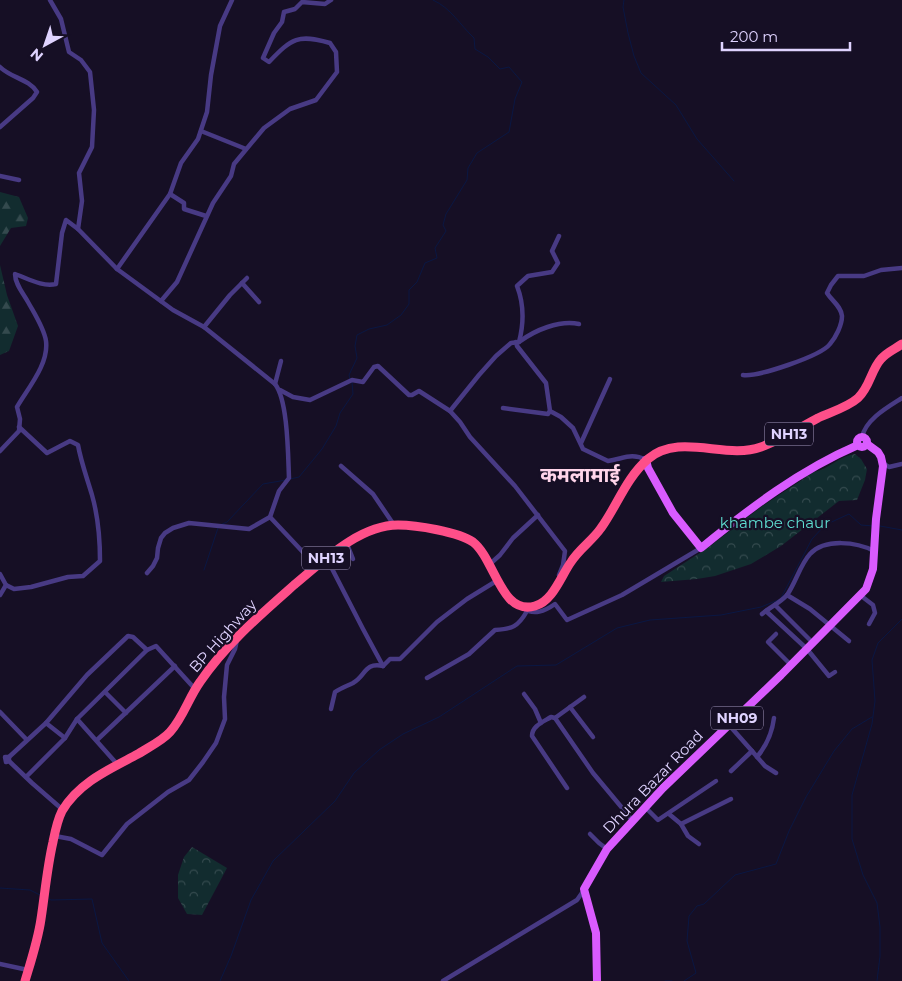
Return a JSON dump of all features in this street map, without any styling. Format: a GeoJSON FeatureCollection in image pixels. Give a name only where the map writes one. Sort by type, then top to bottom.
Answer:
{"type":"FeatureCollection","features":[{"type":"Feature","properties":{"kind":"highway","name":"NH13"},"geometry":{"type":"LineString","coordinates":[[525,609],[544,603],[549,597],[573,558],[601,529],[632,476],[646,460],[656,453],[670,448],[705,448],[735,451],[750,450],[770,443],[857,399],[869,384],[879,360],[902,344]]}},
{"type":"Feature","properties":{"kind":"highway","name":"BP Highway"},"geometry":{"type":"LineString","coordinates":[[25,981],[38,936],[54,835],[63,810],[83,786],[151,746],[169,733],[208,670],[238,636],[260,614],[326,557],[370,531],[394,525],[464,537],[481,550],[512,602],[525,609]]}},
{"type":"Feature","properties":{"kind":"main road"},"geometry":{"type":"LineString","coordinates":[[858,445],[858,440],[862,437],[867,439],[867,444],[878,452],[883,463]]}},
{"type":"Feature","properties":{"kind":"main road"},"geometry":{"type":"LineString","coordinates":[[646,460],[648,468],[673,513],[701,548],[732,522],[829,458],[858,445],[863,447],[867,444]]}},
{"type":"Feature","properties":{"kind":"main road","name":"Dhura Bazar Road"},"geometry":{"type":"LineString","coordinates":[[584,889],[607,849],[645,807],[866,589],[873,569],[876,520],[883,463]]}},
{"type":"Feature","properties":{"kind":"main road"},"geometry":{"type":"LineString","coordinates":[[584,889],[596,933],[597,981]]}},
{"type":"Feature","properties":{"kind":"street"},"geometry":{"type":"LineString","coordinates":[[50,0],[61,19],[69,52],[81,60],[90,72],[94,110],[92,148],[79,173],[82,201],[78,229]]}},
{"type":"Feature","properties":{"kind":"street"},"geometry":{"type":"LineString","coordinates":[[117,269],[170,194],[181,163],[198,139],[207,112],[211,75],[220,26],[232,0]]}},
{"type":"Feature","properties":{"kind":"street"},"geometry":{"type":"LineString","coordinates":[[161,301],[177,282],[206,216],[231,176],[234,164],[264,128],[290,109],[316,100],[337,72],[336,52],[330,44],[316,39],[302,38],[284,46],[269,62],[263,58],[274,33],[282,22],[284,12],[295,9],[302,2],[325,4],[331,0]]}},
{"type":"Feature","properties":{"kind":"street"},"geometry":{"type":"LineString","coordinates":[[0,67],[4,72],[32,85],[37,92],[29,102],[0,127]]}},
{"type":"Feature","properties":{"kind":"street"},"geometry":{"type":"LineString","coordinates":[[201,131],[246,149]]}},
{"type":"Feature","properties":{"kind":"street"},"geometry":{"type":"LineString","coordinates":[[0,176],[19,180]]}},
{"type":"Feature","properties":{"kind":"street"},"geometry":{"type":"LineString","coordinates":[[170,194],[184,202],[184,209],[206,216]]}},
{"type":"Feature","properties":{"kind":"street"},"geometry":{"type":"LineString","coordinates":[[0,452],[19,431],[20,419],[17,407],[40,370],[45,355],[46,340],[29,303],[15,280],[16,274],[48,286],[56,284],[62,233],[66,220],[78,229],[117,269],[182,316],[204,327],[280,390],[293,397],[310,400],[352,380],[363,382],[374,367],[378,366],[409,395],[419,391],[450,411],[470,437],[515,486],[565,551],[563,565],[557,578],[558,581]]}},
{"type":"Feature","properties":{"kind":"street"},"geometry":{"type":"LineString","coordinates":[[550,411],[546,383],[517,346],[523,326],[521,296],[517,286],[528,276],[552,272],[558,263],[552,251],[559,236]]}},
{"type":"Feature","properties":{"kind":"street"},"geometry":{"type":"LineString","coordinates":[[743,375],[760,374],[814,355],[829,345],[841,325],[842,315],[839,307],[827,293],[831,284],[838,276],[864,276],[881,270],[902,268]]}},
{"type":"Feature","properties":{"kind":"street"},"geometry":{"type":"LineString","coordinates":[[204,327],[247,278]]}},
{"type":"Feature","properties":{"kind":"street"},"geometry":{"type":"LineString","coordinates":[[242,283],[259,302]]}},
{"type":"Feature","properties":{"kind":"street"},"geometry":{"type":"LineString","coordinates":[[450,411],[496,356],[511,343],[518,342],[549,327],[570,322],[579,324]]}},
{"type":"Feature","properties":{"kind":"street"},"geometry":{"type":"LineString","coordinates":[[275,384],[280,361]]}},
{"type":"Feature","properties":{"kind":"street"},"geometry":{"type":"LineString","coordinates":[[581,443],[610,379]]}},
{"type":"Feature","properties":{"kind":"street"},"geometry":{"type":"LineString","coordinates":[[147,573],[157,558],[162,538],[165,533],[173,528],[189,523],[249,529],[270,517],[279,491],[289,478],[285,419],[280,390]]}},
{"type":"Feature","properties":{"kind":"street"},"geometry":{"type":"LineString","coordinates":[[862,437],[865,427],[877,415],[902,398]]}},
{"type":"Feature","properties":{"kind":"street"},"geometry":{"type":"LineString","coordinates":[[503,408],[540,414],[548,414],[550,411]]}},
{"type":"Feature","properties":{"kind":"street"},"geometry":{"type":"LineString","coordinates":[[550,411],[561,417],[573,428],[583,449],[608,461],[625,456],[638,456],[646,460]]}},
{"type":"Feature","properties":{"kind":"street"},"geometry":{"type":"LineString","coordinates":[[0,574],[6,585],[14,589],[31,587],[68,576],[83,576],[100,561],[100,534],[78,446],[70,441],[47,453],[19,427]]}},
{"type":"Feature","properties":{"kind":"street"},"geometry":{"type":"LineString","coordinates":[[883,463],[889,467],[902,464]]}},
{"type":"Feature","properties":{"kind":"street"},"geometry":{"type":"LineString","coordinates":[[340,466],[373,494],[394,525]]}},
{"type":"Feature","properties":{"kind":"street"},"geometry":{"type":"LineString","coordinates":[[490,564],[500,555],[513,538],[538,516]]}},
{"type":"Feature","properties":{"kind":"street"},"geometry":{"type":"LineString","coordinates":[[270,517],[316,566]]}},
{"type":"Feature","properties":{"kind":"street"},"geometry":{"type":"LineString","coordinates":[[347,544],[353,559]]}},
{"type":"Feature","properties":{"kind":"street"},"geometry":{"type":"LineString","coordinates":[[835,672],[829,676],[778,622],[764,612],[787,595],[810,554],[817,548],[830,544],[846,544],[875,551]]}},
{"type":"Feature","properties":{"kind":"street"},"geometry":{"type":"LineString","coordinates":[[426,678],[469,654],[495,630],[510,630],[522,620],[525,609],[537,613],[555,604],[567,620],[622,595],[701,548]]}},
{"type":"Feature","properties":{"kind":"street"},"geometry":{"type":"LineString","coordinates":[[326,557],[383,666]]}},
{"type":"Feature","properties":{"kind":"street"},"geometry":{"type":"LineString","coordinates":[[383,666],[390,659],[400,659],[436,622],[467,599],[498,580]]}},
{"type":"Feature","properties":{"kind":"street"},"geometry":{"type":"LineString","coordinates":[[0,595],[6,585]]}},
{"type":"Feature","properties":{"kind":"street"},"geometry":{"type":"LineString","coordinates":[[787,595],[810,609],[850,641]]}},
{"type":"Feature","properties":{"kind":"street"},"geometry":{"type":"LineString","coordinates":[[860,595],[873,605],[875,613],[870,624]]}},
{"type":"Feature","properties":{"kind":"street"},"geometry":{"type":"LineString","coordinates":[[775,605],[813,643]]}},
{"type":"Feature","properties":{"kind":"street"},"geometry":{"type":"LineString","coordinates":[[778,622],[785,615]]}},
{"type":"Feature","properties":{"kind":"street"},"geometry":{"type":"LineString","coordinates":[[776,634],[768,642],[791,665]]}},
{"type":"Feature","properties":{"kind":"street"},"geometry":{"type":"LineString","coordinates":[[0,766],[46,723],[87,675],[128,636],[133,637],[147,650]]}},
{"type":"Feature","properties":{"kind":"street"},"geometry":{"type":"LineString","coordinates":[[54,835],[71,839],[102,855],[127,824],[168,792],[188,780],[216,743],[225,719],[224,697],[227,665],[235,649],[238,636]]}},
{"type":"Feature","properties":{"kind":"street"},"geometry":{"type":"LineString","coordinates":[[26,777],[66,738],[77,719],[147,650],[156,646],[195,689]]}},
{"type":"Feature","properties":{"kind":"street"},"geometry":{"type":"LineString","coordinates":[[331,709],[335,692],[354,683],[366,668],[376,664],[383,666]]}},
{"type":"Feature","properties":{"kind":"street"},"geometry":{"type":"LineString","coordinates":[[97,740],[174,666]]}},
{"type":"Feature","properties":{"kind":"street"},"geometry":{"type":"LineString","coordinates":[[105,692],[126,713]]}},
{"type":"Feature","properties":{"kind":"street"},"geometry":{"type":"LineString","coordinates":[[524,694],[536,709],[541,723]]}},
{"type":"Feature","properties":{"kind":"street"},"geometry":{"type":"LineString","coordinates":[[567,788],[532,736],[534,729],[541,723],[551,717],[555,718],[584,697]]}},
{"type":"Feature","properties":{"kind":"street"},"geometry":{"type":"LineString","coordinates":[[570,707],[593,737]]}},
{"type":"Feature","properties":{"kind":"street"},"geometry":{"type":"LineString","coordinates":[[0,712],[27,740]]}},
{"type":"Feature","properties":{"kind":"street"},"geometry":{"type":"LineString","coordinates":[[555,718],[593,773],[633,821]]}},
{"type":"Feature","properties":{"kind":"street"},"geometry":{"type":"LineString","coordinates":[[757,757],[769,740],[774,718]]}},
{"type":"Feature","properties":{"kind":"street"},"geometry":{"type":"LineString","coordinates":[[77,719],[118,766]]}},
{"type":"Feature","properties":{"kind":"street"},"geometry":{"type":"LineString","coordinates":[[46,723],[66,738]]}},
{"type":"Feature","properties":{"kind":"street"},"geometry":{"type":"LineString","coordinates":[[729,725],[765,766],[776,773]]}},
{"type":"Feature","properties":{"kind":"street"},"geometry":{"type":"LineString","coordinates":[[0,751],[63,810]]}},
{"type":"Feature","properties":{"kind":"street"},"geometry":{"type":"LineString","coordinates":[[731,771],[752,751]]}},
{"type":"Feature","properties":{"kind":"street"},"geometry":{"type":"LineString","coordinates":[[645,807],[658,820],[716,781]]}},
{"type":"Feature","properties":{"kind":"street"},"geometry":{"type":"LineString","coordinates":[[681,824],[731,800]]}},
{"type":"Feature","properties":{"kind":"street"},"geometry":{"type":"LineString","coordinates":[[669,814],[681,824],[688,836],[699,844]]}},
{"type":"Feature","properties":{"kind":"street"},"geometry":{"type":"LineString","coordinates":[[590,834],[607,849]]}},
{"type":"Feature","properties":{"kind":"street"},"geometry":{"type":"LineString","coordinates":[[443,981],[577,900],[584,889]]}},
{"type":"Feature","properties":{"kind":"street"},"geometry":{"type":"LineString","coordinates":[[0,964],[28,970]]}},
{"type":"Feature","properties":{"kind":"green space"},"geometry":{"type":"Polygon","coordinates":[[[0,192],[19,197],[28,218],[26,226],[11,228],[0,246],[0,192]]]}},
{"type":"Feature","properties":{"kind":"green space"},"geometry":{"type":"Polygon","coordinates":[[[0,265],[7,295],[18,326],[9,351],[0,355],[0,265]]]}},
{"type":"Feature","properties":{"kind":"green space","name":"khambe chaur"},"geometry":{"type":"Polygon","coordinates":[[[855,454],[861,459],[867,469],[857,500],[839,501],[781,546],[751,564],[715,576],[661,582],[664,576],[709,547],[761,507],[814,472],[844,457],[855,454]]]}},
{"type":"Feature","properties":{"kind":"green space"},"geometry":{"type":"Polygon","coordinates":[[[192,847],[227,868],[202,915],[187,914],[178,898],[178,875],[184,857],[192,847]]]}},
{"type":"Feature","properties":{"kind":"waterway"},"geometry":{"type":"LineString","coordinates":[[350,379],[349,375],[357,358],[355,346],[357,335],[369,329],[387,325],[401,315],[409,304],[409,290],[417,282],[425,263],[437,258],[435,248],[446,231],[443,225],[446,214],[467,180],[468,168],[477,153],[509,132],[515,99],[522,82],[509,67],[500,69],[488,57],[475,49],[474,38],[450,12],[433,0]]}},
{"type":"Feature","properties":{"kind":"waterway"},"geometry":{"type":"LineString","coordinates":[[624,0],[623,7],[628,33],[641,73],[676,105],[697,139],[734,181]]}},
{"type":"Feature","properties":{"kind":"waterway"},"geometry":{"type":"LineString","coordinates":[[290,479],[299,477],[322,449],[336,426],[340,413],[353,394],[352,382]]}},
{"type":"Feature","properties":{"kind":"waterway"},"geometry":{"type":"LineString","coordinates":[[220,525],[227,522],[263,484],[286,480]]}},
{"type":"Feature","properties":{"kind":"waterway"},"geometry":{"type":"LineString","coordinates":[[781,598],[812,539],[825,525],[849,514],[861,525],[873,526]]}},
{"type":"Feature","properties":{"kind":"waterway"},"geometry":{"type":"LineString","coordinates":[[880,526],[902,530]]}},
{"type":"Feature","properties":{"kind":"waterway"},"geometry":{"type":"LineString","coordinates":[[204,570],[218,528]]}},
{"type":"Feature","properties":{"kind":"waterway"},"geometry":{"type":"LineString","coordinates":[[220,981],[251,900],[273,861],[335,801],[354,773],[379,750],[403,734],[439,717],[517,666],[556,665],[617,628],[650,620],[721,615],[761,607],[778,600]]}},
{"type":"Feature","properties":{"kind":"waterway"},"geometry":{"type":"LineString","coordinates":[[877,981],[880,956],[880,927],[877,903],[863,875],[852,839],[852,795],[872,724],[875,701],[872,660],[878,643],[902,619]]}},
{"type":"Feature","properties":{"kind":"waterway"},"geometry":{"type":"LineString","coordinates":[[684,981],[696,973],[687,941],[689,916],[697,906],[704,904],[735,875],[776,864],[789,831],[806,797],[834,751],[852,729],[872,717]]}},
{"type":"Feature","properties":{"kind":"waterway"},"geometry":{"type":"LineString","coordinates":[[0,888],[30,890],[40,895]]}},
{"type":"Feature","properties":{"kind":"waterway"},"geometry":{"type":"LineString","coordinates":[[49,899],[92,899],[102,943],[129,981]]}},
{"type":"Feature","properties":{"kind":"waterway"},"geometry":{"type":"LineString","coordinates":[[665,981],[672,981]]}},
{"type":"Feature","properties":{"kind":"district","name":"कमलामाई"},"geometry":{"type":"Point","coordinates":[580,475]}}]}
